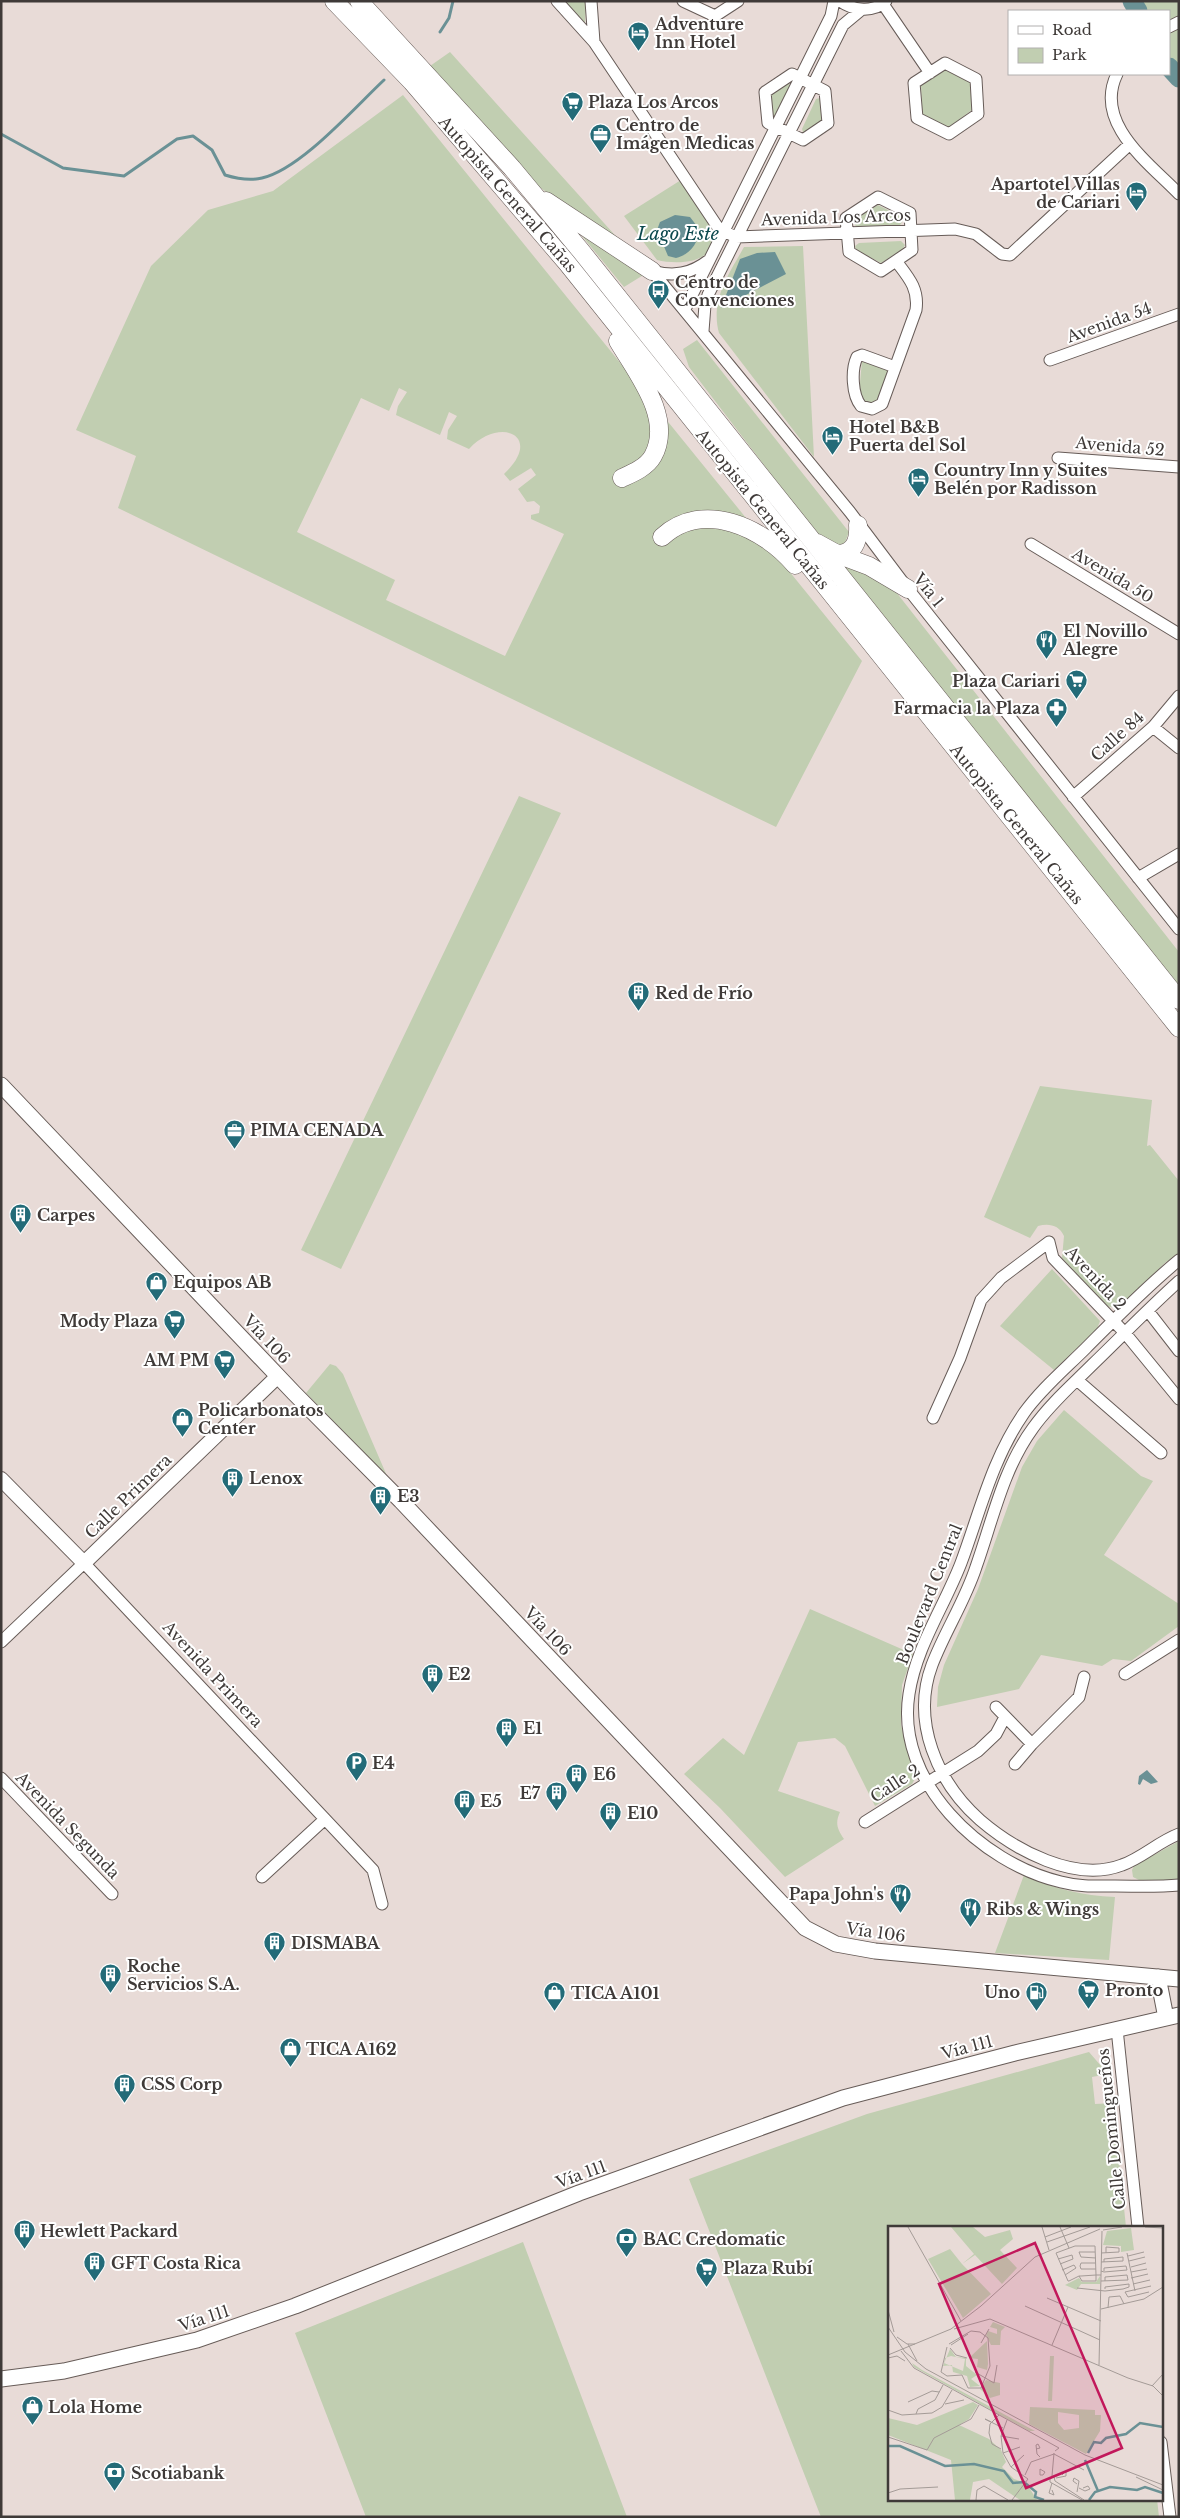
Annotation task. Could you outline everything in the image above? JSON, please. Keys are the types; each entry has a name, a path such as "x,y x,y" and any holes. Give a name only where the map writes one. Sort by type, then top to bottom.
{"highway":[{"name":"Autopista General Cañas","path":"334,1 412,82 567,263 1179,1028"},
{"path":"359,1 531,191 1179,1000"},
{"path":"412,82 606,322 644,385 659,419 656,448 653,457 645,465 622,478"},
{"path":"531,191 652,271"},
{"path":"662,538 672,528 684,523 715,520 744,526 774,544 826,601 916,713 1053,870"},
{"path":"836,554 849,551 854,547 859,533 858,525"},
{"path":"808,537 836,554 869,566 908,589"}],"main road":[{"name":"Vía 106","path":"1,1085 278,1376 401,1501 805,1928 836,1944 875,1951 1179,1979"},
{"path":"1158,1977 1173,2016"},
{"name":"Vía 111","path":"1,2379 86,2367 197,2340 296,2306 579,2193 843,2098 1173,2016"}],"street":[{"path":"556,1 594,42 719,229 724,232"},
{"path":"591,1 594,42"},
{"path":"683,1 715,16 738,1"},
{"path":"685,309 831,16 834,1"},
{"path":"840,1 851,8 861,10 873,8 885,2 930,72"},
{"path":"703,331 705,305 708,295 736,236 843,25 861,10"},
{"path":"945,63 976,79 978,114 949,134 917,118 914,83 930,72 945,63"},
{"path":"792,74 813,84 825,90 828,122 803,140 768,123 765,92 792,74"},
{"path":"1117,75 1111,93 1112,106 1119,129 1130,144 1179,194"},
{"name":"Avenida Los Arcos","path":"724,232 736,236 955,229 976,234 1002,254 1010,255 1130,144"},
{"path":"878,197 910,213 910,231 912,250 881,271 849,252 846,218 878,197"},
{"path":"652,271 665,274 684,273 701,266 711,258"},
{"path":"895,368 862,355 857,357 854,364 855,394 861,406 872,409 882,404 916,310 918,298 916,287 896,261"},
{"name":"Vía 1","path":"652,271 703,331 1179,929"},
{"name":"Avenida 54","path":"1050,360 1179,314"},
{"name":"Avenida 52","path":"1058,458 1179,467"},
{"name":"Avenida 50","path":"1031,544 1179,634"},
{"name":"Calle 84","path":"1073,797 1153,728 1179,696"},
{"path":"1153,728 1179,748"},
{"path":"1138,878 1179,854"},
{"name":"Avenida 2","path":"932,1418 960,1358 981,1300 1001,1278 1049,1242 1053,1258 1125,1333 1179,1399"},
{"name":"Boulevard Central","path":"1179,1260 1113,1321 1039,1394 1024,1413 998,1456 957,1574 919,1657 909,1695 909,1732 916,1759 927,1782 964,1827 1003,1857 1043,1877 1060,1882 1096,1887 1179,1886"},
{"name":"Boulevard Central","path":"1179,1281 1077,1380 1032,1428 1015,1457 1001,1488 970,1586 938,1652 928,1679 924,1713 931,1748 942,1773 967,1807 1011,1843 1063,1865 1093,1870 1111,1869 1132,1861 1149,1849 1179,1834"},
{"path":"1148,1311 1179,1351"},
{"name":"Calle Primera","path":"1,1642 278,1376"},
{"path":"1077,1380 1161,1453"},
{"name":"Avenida Primera","path":"1,1479 84,1563 373,1870 382,1904"},
{"path":"988,1482 1001,1488"},
{"path":"1125,1674 1179,1640"},
{"path":"1015,1764 1032,1744 1079,1697 1084,1677"},
{"path":"996,1707 1032,1744"},
{"name":"Calle 2","path":"865,1822 978,1752 996,1734 1005,1717"},
{"name":"Avenida Segunda","path":"1,1778 112,1894"},
{"path":"262,1877 325,1819"},
{"path":"1111,1869 1114,1886"},
{"name":"Calle Domingueños","path":"1117,2029 1138,2226"},
{"path":"1162,2450 1170,2517"}],"green space":[{"path":"565,1 586,1 585,23"},
{"path":"1133,1 1179,1 1179,88 1165,75 1170,75 1170,10 1137,10"},
{"path":"450,52 631,253 531,181 430,66"},
{"path":"944,69 970,82 972,110 948,128 922,115 921,85"},
{"path":"785,83 789,83 790,86 776,116 773,116 770,94"},
{"path":"403,95 862,661 776,827 118,508 136,456 76,430 151,266 208,210 273,191","holes":["399,388 407,392 398,406 396,415 440,435 449,412 457,416 448,430 447,439 469,449 481,439 493,434 504,432 513,434 519,440 520,449 515,460 504,474 510,481 531,468 536,475 518,489 527,502 534,501 540,506 539,513 531,515 531,519 564,534 505,656 386,600 395,580 297,532 361,398 389,411"]},
{"path":"820,98 823,120 806,133 803,132 802,129 816,99"},
{"path":"681,180 709,220 712,227 713,243 709,251 694,260 666,262 657,260 624,216"},
{"path":"878,205 900,216 903,221 900,225 857,227 853,223 854,219"},
{"path":"568,219 645,274 624,287"},
{"path":"901,241 905,245 902,250 881,263 856,250 855,246 859,243"},
{"path":"803,246 814,457 719,333 717,321 717,309 722,288 744,247"},
{"path":"697,340 849,532 842,550 819,537 689,367 683,349"},
{"path":"862,361 890,371 875,404 862,401 859,393"},
{"path":"835,559 889,583 1179,952 1179,992"},
{"path":"519,796 561,813 341,1269 301,1250"},
{"path":"1040,1086 1152,1100 1147,1146 1150,1145 1179,1181 1179,1254 1166,1262 1118,1309 1107,1306 1062,1258 1064,1236 1059,1229 1050,1225 1038,1226 1030,1238 984,1217"},
{"path":"1052,1269 1100,1321 1097,1329 1054,1370 1000,1326"},
{"path":"330,1364 336,1366 343,1374 387,1476 306,1393"},
{"path":"1064,1410 1141,1476 1153,1481 1104,1555 1179,1604 1179,1626 1131,1661 1113,1659 1102,1666 1041,1655 1019,1689 937,1707 938,1687 944,1665 978,1589 1022,1467 1037,1441"},
{"path":"810,1609 913,1654 902,1685 901,1725 916,1777 912,1784 875,1806 845,1746 835,1738 798,1742 778,1791 840,1812 838,1826 844,1839 785,1877 720,1808 684,1774 723,1738 744,1755"},
{"path":"1179,1841 1179,1882 1143,1882 1133,1877 1132,1870 1134,1866"},
{"path":"1024,1875 1068,1890 1091,1895 1115,1897 1109,1960 995,1953"},
{"path":"1089,2052 1108,2074 1092,2077 1095,2104 1113,2103 1126,2226 888,2226 888,2500 1157,2500 1159,2517 821,2517 689,2179 867,2114"},
{"path":"523,2242 627,2517 366,2517 295,2333"}],"water":[{"name":"Lago Este","path":"675,215 690,217 700,230 692,248 686,254 676,258 668,256 657,230 660,222"},
{"path":"775,252 786,274 721,308 740,259 757,253"},
{"path":"1147,1770 1158,1782 1151,1784 1143,1779 1140,1785 1138,1784 1139,1776"}],"waterway":[{"path":"440,32 449,18 453,1"},
{"path":"1132,1 1137,10"},
{"path":"1170,68 1179,78"},
{"path":"1,134 63,168 124,176 177,139 193,136 212,150 225,175 234,178 257,179 277,172 310,150 384,80"}],"place":[{"name":"Adventure Inn Hotel","path":"639,52"},
{"name":"Plaza Los Arcos","path":"572,121"},
{"name":"Centro de Imágen Medicas","path":"600,153"},
{"name":"Apartotel Villas de Cariari","path":"1136,212"},
{"name":"Centro de Convenciones","path":"659,310"},
{"name":"Hotel B&B Puerta del Sol","path":"833,455"},
{"name":"Country Inn y Suites Belén por Radisson","path":"918,498"},
{"name":"El Novillo Alegre","path":"1047,659"},
{"name":"Plaza Cariari","path":"1076,700"},
{"name":"Farmacia la Plaza","path":"1056,727"},
{"name":"Red de Frío","path":"639,1012"},
{"name":"PIMA CENADA","path":"234,1149"},
{"name":"Carpes","path":"21,1234"},
{"name":"Equipos AB","path":"157,1301"},
{"name":"Mody Plaza","path":"174,1340"},
{"name":"AM PM","path":"225,1379"},
{"name":"Policarbonatos Center","path":"182,1438"},
{"name":"Lenox","path":"233,1497"},
{"name":"E3","path":"381,1515"},
{"name":"E2","path":"432,1693"},
{"name":"E1","path":"507,1747"},
{"name":"E4","path":"356,1782"},
{"name":"E6","path":"577,1793"},
{"name":"E7","path":"556,1812"},
{"name":"E5","path":"464,1820"},
{"name":"E10","path":"611,1832"},
{"name":"Papa John's","path":"900,1913"},
{"name":"Ribs & Wings","path":"970,1928"},
{"name":"DISMABA","path":"275,1962"},
{"name":"Roche Servicios S.A.","path":"111,1994"},
{"name":"Pronto","path":"1089,2009"},
{"name":"Uno","path":"1036,2011"},
{"name":"TICA A101","path":"555,2012"},
{"name":"TICA A162","path":"290,2068"},
{"name":"CSS Corp","path":"125,2103"},
{"name":"Hewlett Packard","path":"24,2250"},
{"name":"BAC Credomatic","path":"627,2258"},
{"name":"GFT Costa Rica","path":"95,2282"},
{"name":"Plaza Rubí","path":"707,2287"},
{"name":"Lola Home","path":"32,2426"},
{"name":"Scotiabank","path":"115,2492"}]}
